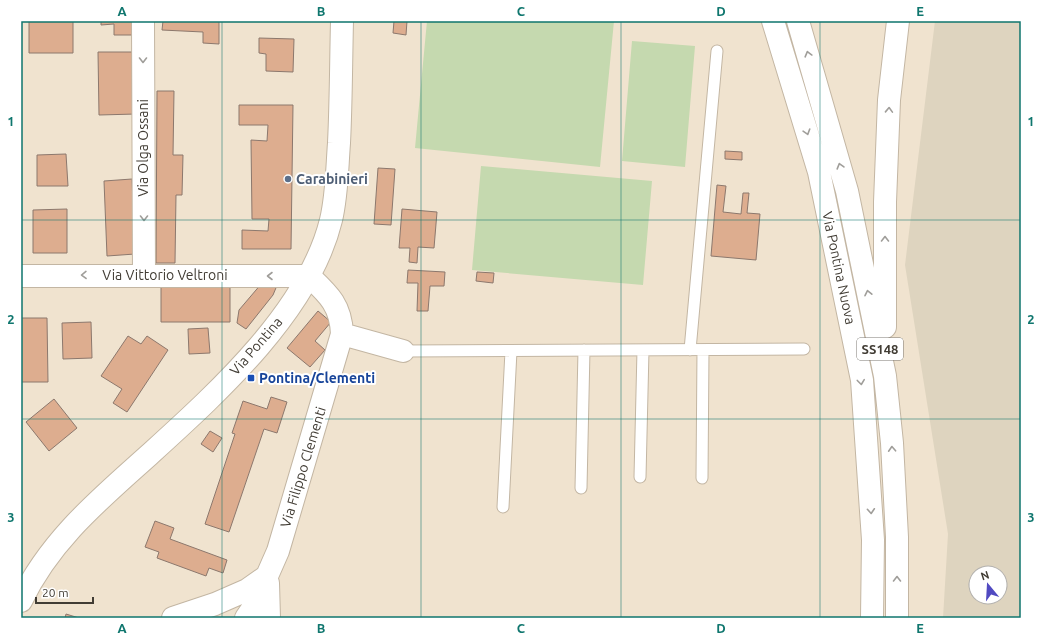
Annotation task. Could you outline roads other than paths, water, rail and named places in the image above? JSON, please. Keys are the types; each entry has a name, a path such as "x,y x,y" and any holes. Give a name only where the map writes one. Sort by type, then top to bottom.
{"main road":[{"name":"Via Olga Ossani","path":"143,21 144,274"},
{"name":"Via Pontina","path":"21,601 38,570 62,538 88,510 193,414 234,373 262,342 309,276 326,237 334,202 341,105 342,21"},
{"path":"757,21 795,94"},
{"name":"Via Pontina Nuova","path":"773,21 819,172 862,380 873,540 872,618"},
{"name":"Via Pontina Nuova","path":"798,21 847,191 886,376 892,443 897,537 897,618"},
{"path":"886,376 884,202 889,100 898,21"},
{"name":"Via Vittorio Veltroni","path":"21,276 144,274 309,276"},
{"name":"Via Filippo Clementi","path":"246,618 259,599 267,576 278,552 342,334 341,318 335,304 309,276"},
{"path":"342,334 403,351"},
{"name":"Via Filippo Clementi","path":"267,576 269,618"},
{"path":"173,618 236,596 267,576"}],"lane":[{"path":"690,350 717,51"},
{"path":"403,351 804,349"},
{"path":"581,488 584,350"},
{"path":"640,477 642,350"},
{"path":"702,478 703,350"},
{"path":"503,507 511,351"}],"place":[{"name":"Carabinieri","path":"288,179"},
{"name":"Pontina/Clementi","path":"251,378"}]}
